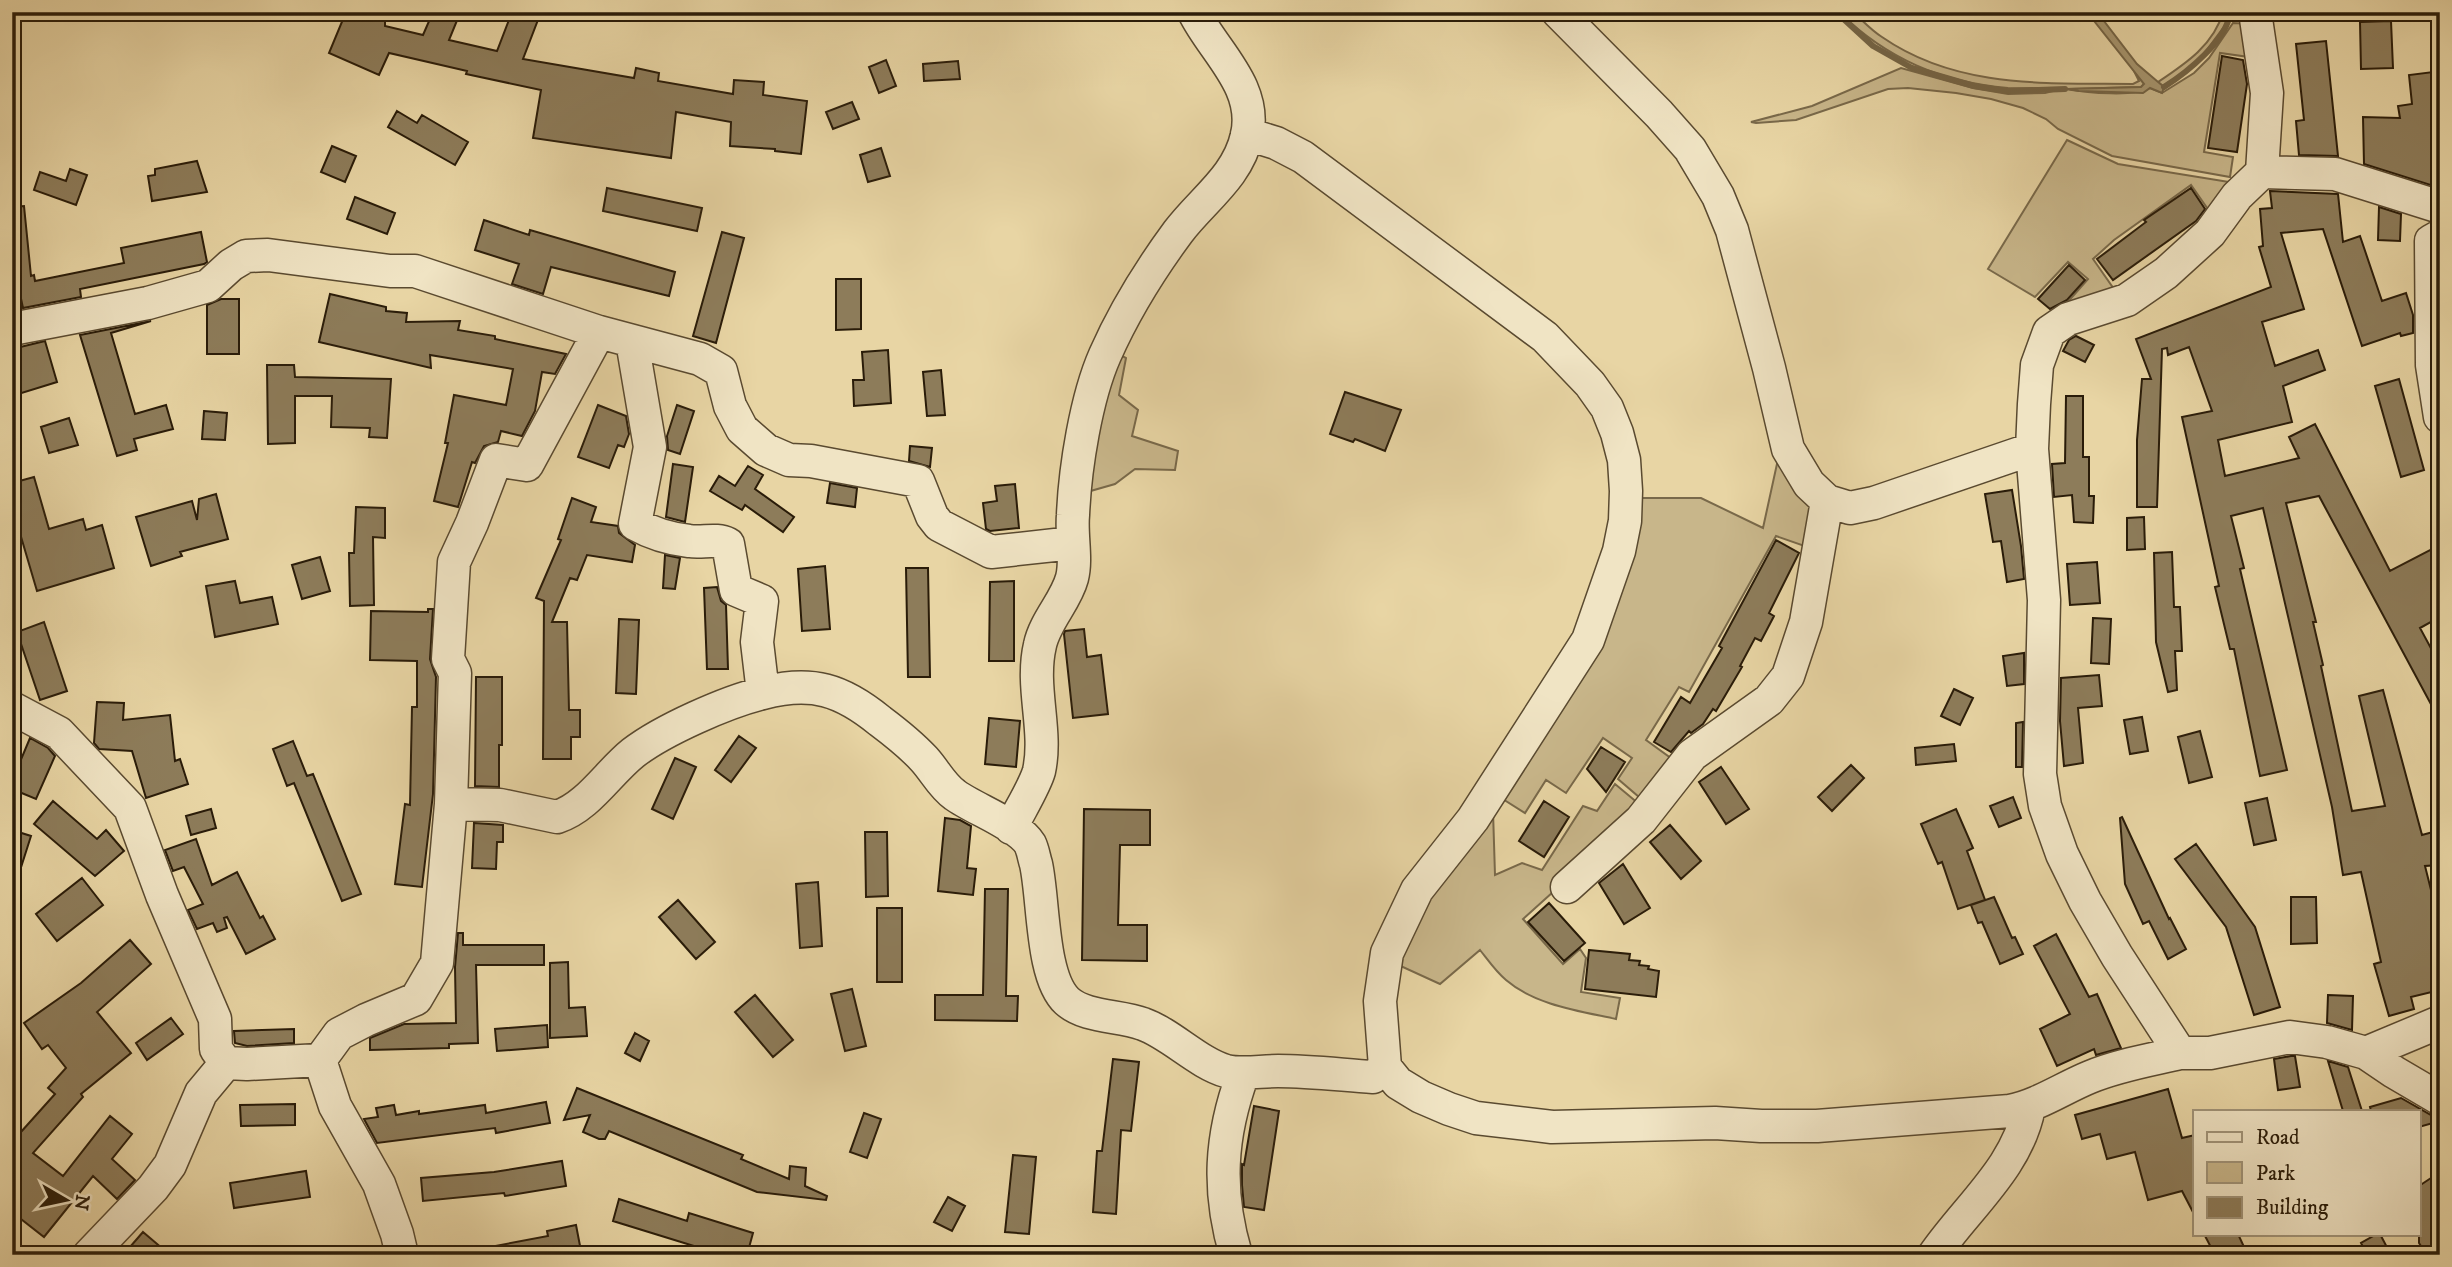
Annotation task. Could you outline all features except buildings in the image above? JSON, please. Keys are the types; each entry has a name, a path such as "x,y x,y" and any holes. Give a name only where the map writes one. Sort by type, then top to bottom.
{"street":[{"path":"1011,828 1038,774 1041,748 1037,677 1040,644 1072,579 1076,471 1104,356 1139,290 1179,230 1221,186 1237,161 1247,134 1248,113 1231,65 1200,26 1194,12"},
{"path":"1558,12 1690,149 1718,196 1735,242 1788,449 1809,484 1827,501 1850,508 1874,503 2032,449"},
{"path":"2255,12 2267,93 2263,172"},
{"path":"1247,134 1276,143 1303,158 1545,337 1590,384 1607,408 1624,460 1625,521 1619,551 1588,640 1473,818 1417,890 1387,953 1380,1001 1385,1067 1398,1083 1421,1097 1476,1118 1552,1127 1715,1123 1817,1126 2010,1111 2029,1107 2091,1077 2125,1065 2180,1053 2210,1053 2290,1037 2327,1042 2366,1052 2402,1078 2440,1099"},
{"path":"2180,1053 2085,901 2062,854 2045,806 2040,774 2044,600 2032,449 2038,365 2049,332 2068,320 2127,300 2166,273 2210,233 2237,196 2263,172 2335,174 2440,207"},
{"path":"2440,236 2431,241 2432,365 2440,417"},
{"path":"12,329 148,303 208,286 231,265 246,256 268,255 376,270 415,271 599,332 701,359 721,371 730,406 742,429 766,450 789,460 811,461 918,481 932,516 939,525 991,552 1073,543"},
{"path":"320,1060 339,1034 416,999 437,962 451,804 455,673 448,659 454,562 496,460 527,465 599,332"},
{"path":"632,341 650,447 635,524 648,531 686,541 719,540 728,544 736,590 762,601 757,642 763,693"},
{"path":"1567,887 1641,820 1692,755 1769,700 1788,676 1806,622 1827,501"},
{"path":"451,804 500,805 557,817 581,804 633,753 661,735 763,693 818,687 838,693 859,704 910,744 931,767 944,787 955,796 1023,834 1031,846 1041,886 1050,970 1065,999 1074,1007 1144,1024 1223,1070 1243,1074 1278,1071 1374,1077 1385,1067"},
{"path":"12,708 59,733 130,808 162,895 215,1019 216,1049 226,1063"},
{"path":"2366,1052 2440,1022"},
{"path":"89,1255 153,1188 170,1165 201,1093 226,1063 320,1060"},
{"path":"320,1060 335,1107 379,1184 397,1234 401,1255"},
{"path":"1236,1255 1226,1222 1222,1184 1233,1100 1243,1074"},
{"path":"1934,1255 2014,1153 2026,1126 2029,1107"}],"green space":[{"path":"1839,12 1853,12 1878,35 1911,54 1971,74 2035,82 2133,84 2139,81 2133,69 2144,84 2141,87 2069,89 2111,93 2134,93 2150,88 2162,93 2194,73 2209,58 2233,23 2251,24 2256,58 2220,53 2204,152 2233,157 2230,177 2112,156 2023,108 1956,93 1908,88 1888,89 1796,120 1751,122 1812,106 1901,68 1973,88 2008,94 2045,93 2061,89 1983,85 1938,74 1876,43"},
{"path":"2223,12 2230,12 2229,20 2197,63 2163,86 2158,82 2188,61 2206,44"},
{"path":"2067,140 2118,164 2229,182 2212,215 2191,185 2114,240 2093,259 2116,292 2065,305 2088,279 2068,262 2035,297 1988,269"},
{"path":"1113,351 1126,358 1119,395 1138,410 1132,436 1178,451 1175,470 1135,469 1115,484 1080,494"},
{"path":"1780,450 1820,504 1813,549 1776,536 1689,692 1679,687 1646,740 1679,764 1646,803 1618,779 1632,758 1603,738 1566,793 1546,780 1525,813 1498,796 1589,657 1636,498 1701,498 1763,528"},
{"path":"1615,784 1645,809 1523,919 1563,964 1580,949 1586,958 1581,992 1620,998 1616,1019 1558,1006 1530,996 1502,977 1480,950 1440,984 1394,963 1411,919 1493,811 1495,875 1522,863 1542,870 1583,806 1597,811"}],"shaded area":[{"path":"2087,12 2097,12 2137,64 2164,87 2162,93 2150,88 2143,93 2065,89 2141,87 2144,84"}],"waterway":[{"path":"1836,12 1873,46 1912,68 1974,86 2007,91 2065,89"},
{"path":"2164,87 2194,64 2214,44 2222,34 2230,12"}]}
